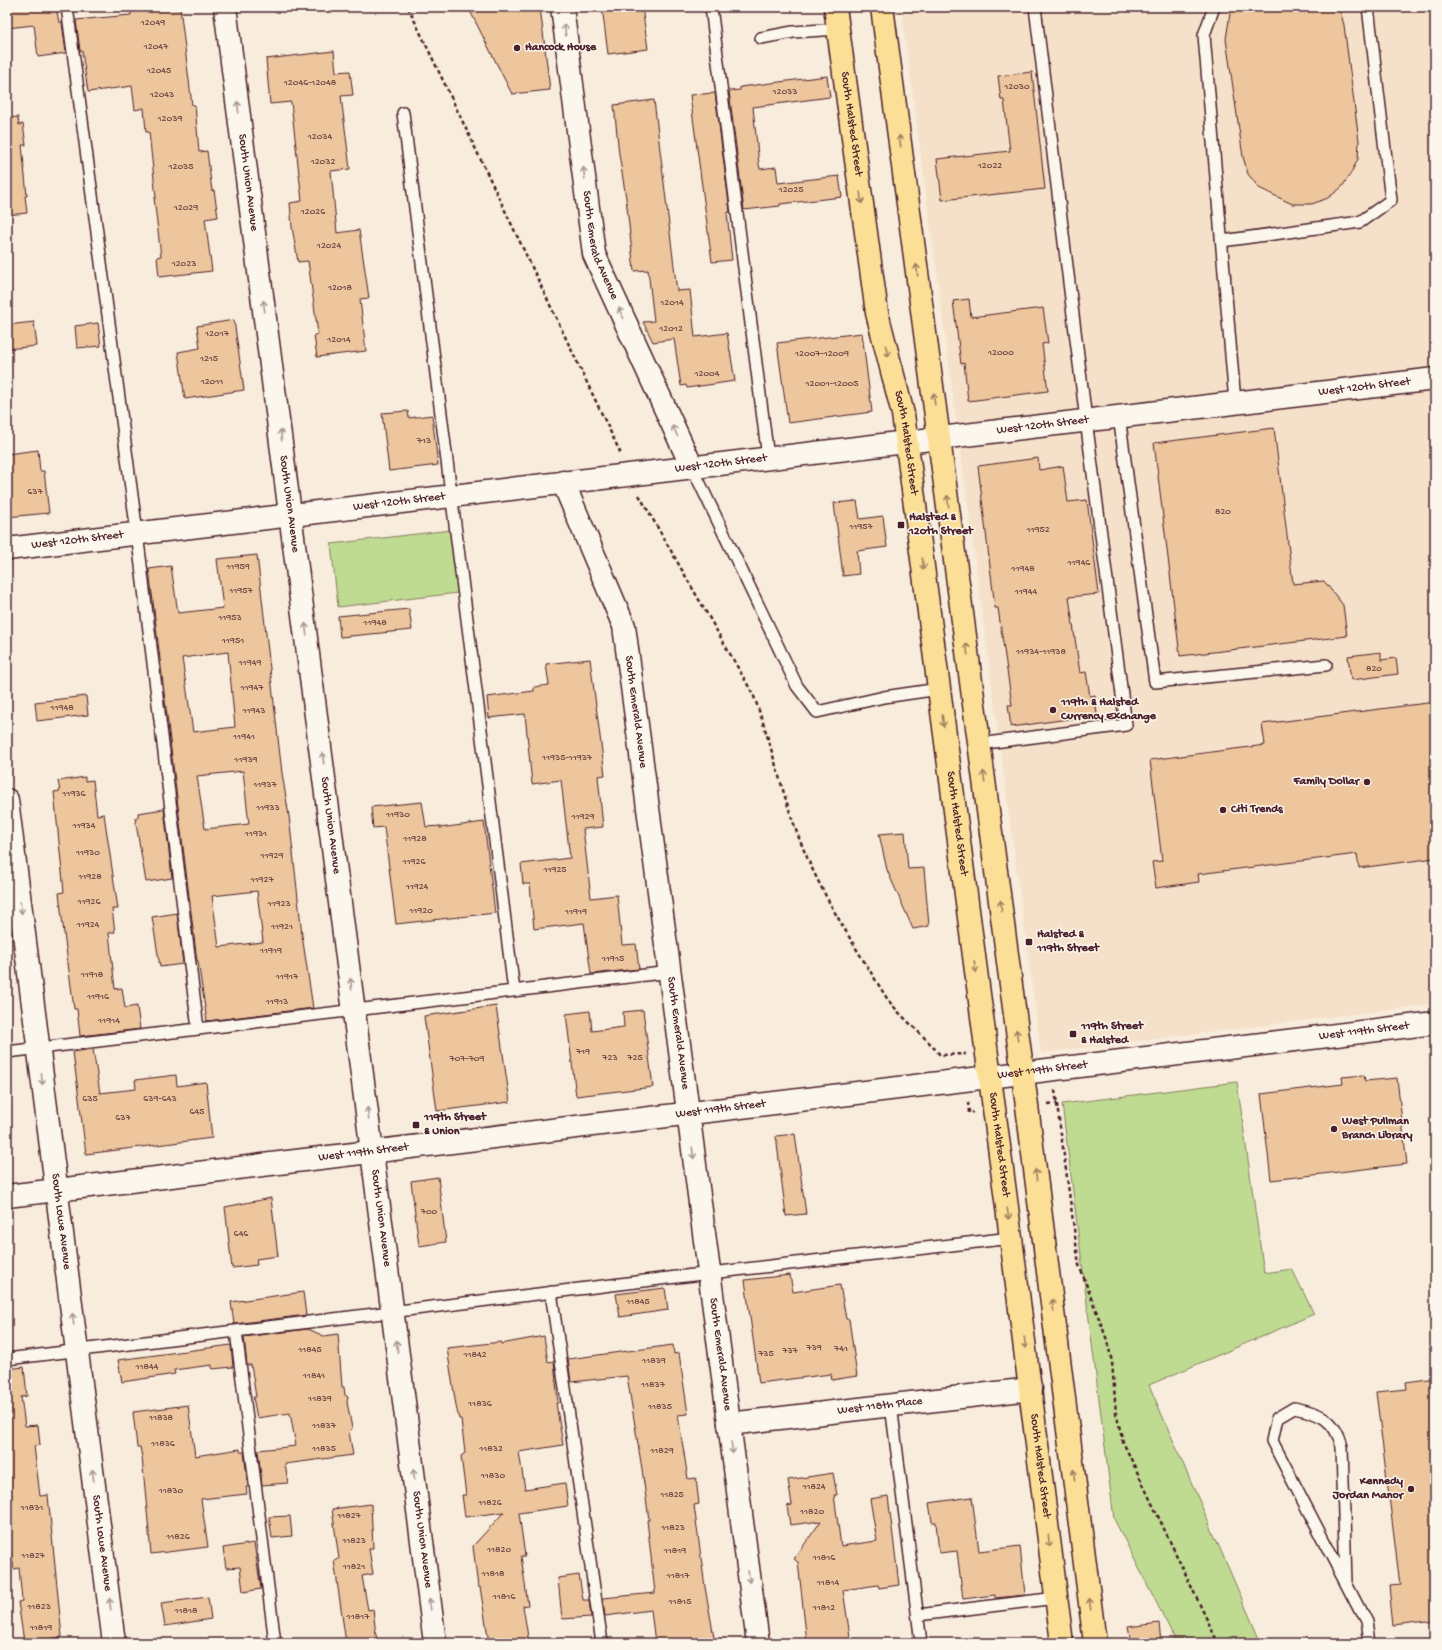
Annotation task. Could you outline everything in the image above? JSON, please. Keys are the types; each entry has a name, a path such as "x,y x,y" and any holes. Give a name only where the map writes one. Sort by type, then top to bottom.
{"main road":[{"name":"South Halsted Street","path":"835,7 877,313 903,414 907,441 1012,1238 1062,1643"},
{"path":"882,7 980,744 1095,1643"}],"street":[{"name":"South Union Avenue","path":"225,7 292,515 435,1643"},
{"name":"South Emerald Avenue","path":"562,7 594,254 692,467"},
{"name":"West 120th Street","path":"7,549 1435,379"},
{"name":"South Emerald Avenue","path":"563,482 624,626 758,1643"},
{"name":"South Lowe Avenue","path":"7,800 114,1643"},
{"name":"West 119th Street","path":"7,1196 1435,1023"},
{"name":"West 118th Place","path":"729,1424 1031,1389"}],"lane":[{"path":"67,7 137,533 198,1029"},
{"path":"711,7 768,458"},
{"path":"980,744 1126,725 1086,420 1035,7"},
{"path":"1214,7 1204,34 1235,402"},
{"path":"1222,241 1360,222 1391,200 1368,7"},
{"path":"761,38 793,32 838,29"},
{"path":"403,113 514,991"},
{"path":"1119,416 1155,682 1326,665"},
{"path":"692,467 797,686 817,712 884,697 939,689"},
{"path":"7,1052 670,972"},
{"path":"7,1359 551,1292 1012,1238"},
{"path":"551,1292 602,1643"},
{"path":"236,1331 275,1643"},
{"path":"891,1405 921,1643"},
{"path":"1346,1583 1342,1447 1339,1435 1333,1425 1322,1416 1311,1411 1294,1408 1277,1418 1272,1441 1366,1622 1369,1643"},
{"path":"918,1615 1056,1598"}],"path":[{"path":"408,7 619,450"},
{"path":"644,505 753,694 766,729 786,800 799,838 831,905 888,1000 899,1014 929,1042 940,1055 964,1054"},
{"path":"1057,1103 1079,1264 1107,1340 1112,1362 1118,1428 1123,1442 1218,1643"}],"shaded area":[{"path":"901,7 1435,7 1435,1004 1041,1053"}],"green space":[{"path":"451,530 458,593 338,607 331,544"},
{"path":"1237,1082 1264,1273 1292,1269 1314,1314 1149,1385 1261,1643 1177,1643 1114,1519 1062,1104"}],"building":[{"path":"7,7 56,7 59,22 62,22 66,53 38,57 34,25 7,28"},
{"path":"130,7 180,7 192,105 195,105 199,152 207,151 212,191 214,190 218,217 205,219 212,271 159,277 157,257 161,256 154,198 156,198 149,132 146,132 144,108 135,110 132,86 88,92 76,20 131,15"},
{"name":"Hancock House","path":"468,7 540,7 550,90 512,94"},
{"path":"602,7 642,7 648,49 608,54"},
{"path":"1231,7 1339,7 1344,25 1359,141 1358,159 1342,187 1328,198 1312,204 1292,204 1259,188 1248,174 1243,157 1226,39"},
{"path":"334,51 336,72 350,71 353,95 341,96 350,169 331,171 337,233 359,230 369,298 360,299 366,351 317,357 314,335 318,334 308,261 298,262 292,227 290,203 302,201 291,102 270,104 266,59"},
{"path":"1032,72 1045,189 942,200 937,159 1010,151 1004,100 1001,100 998,76"},
{"path":"827,76 830,97 753,107 759,164 760,169 776,167 778,183 839,176 842,197 780,204 780,206 744,210 729,91 740,90 740,87"},
{"path":"715,93 730,212 727,213 732,260 712,262 690,95"},
{"path":"654,100 677,291 690,290 695,337 727,333 735,381 687,388 686,385 681,386 674,339 653,342 643,322 654,321 648,270 634,271 614,105"},
{"path":"18,117 19,125 23,124 26,145 22,145 27,196 25,196 27,213 7,215 7,118"},
{"path":"969,299 971,317 1043,308 1048,343 1042,344 1048,391 968,401 964,363 961,364 953,301"},
{"path":"234,320 244,390 185,399 178,352 200,348 197,326"},
{"path":"34,322 37,346 7,349 7,325"},
{"path":"98,323 101,346 77,348 75,326"},
{"path":"862,333 872,412 788,423 777,343"},
{"path":"408,411 409,418 432,415 438,465 389,471 382,413"},
{"path":"1274,428 1293,584 1324,581 1343,605 1347,636 1180,656 1154,443"},
{"path":"38,450 40,471 44,471 49,513 7,517 7,454"},
{"path":"1038,458 1039,470 1063,466 1068,502 1087,500 1099,594 1069,597 1080,673 1086,672 1090,696 1095,695 1097,715 1011,727 1008,705 1012,705 998,608 995,608 978,466"},
{"path":"857,501 860,519 883,516 887,547 857,551 859,574 843,576 834,503"},
{"path":"257,555 302,935 313,1008 207,1021 197,961 149,569 171,566 178,613 223,608 217,559","holes":["228,652 235,727 193,732 182,658","243,771 249,824 205,829 197,776","257,891 263,942 219,947 212,896"]},
{"path":"409,609 412,630 340,637 338,616"},
{"path":"1381,652 1381,660 1396,658 1398,674 1351,680 1348,656"},
{"path":"590,659 605,775 598,776 603,827 583,829 591,898 617,895 622,945 636,944 639,969 591,974 584,923 534,929 530,884 523,884 521,864 570,858 561,780 532,784 525,714 489,718 487,697 534,691 534,687 549,685 546,664"},
{"path":"86,696 88,715 37,721 35,702"},
{"path":"1435,702 1435,858 1359,868 1357,854 1198,874 1199,882 1156,888 1152,862 1162,861 1150,760 1265,745 1262,724"},
{"path":"85,777 85,781 93,780 97,815 104,814 118,909 112,909 115,932 109,933 115,989 122,988 125,1008 137,1006 140,1029 80,1036 77,1009 74,1009 59,893 64,892 54,792 60,791 58,781"},
{"path":"422,802 426,827 440,826 440,828 484,822 495,913 396,924 384,827 373,828 371,807"},
{"path":"164,809 172,878 146,882 135,818 138,817 138,813"},
{"path":"905,832 908,869 924,868 929,926 913,929 887,870 879,834"},
{"path":"177,913 183,964 160,967 152,917"},
{"path":"496,1006 510,1102 437,1111 424,1016"},
{"path":"643,1010 653,1087 576,1096 566,1014 590,1011 592,1031 624,1027 623,1012"},
{"path":"93,1049 100,1093 136,1089 135,1080 176,1075 177,1086 206,1082 212,1138 86,1154 73,1052"},
{"name":"West Pullman Branch Library","path":"1364,1075 1365,1081 1397,1078 1407,1164 1271,1180 1261,1094 1343,1084 1342,1077"},
{"path":"795,1134 806,1214 786,1216 776,1136"},
{"path":"438,1177 446,1242 419,1246 411,1181"},
{"path":"271,1198 278,1256 256,1259 257,1265 232,1268 225,1207"},
{"path":"790,1275 793,1292 840,1285 846,1319 849,1319 857,1376 832,1380 831,1374 759,1383 745,1280"},
{"path":"665,1288 668,1310 620,1317 616,1294"},
{"path":"303,1292 306,1315 234,1324 231,1302"},
{"path":"308,1329 324,1336 338,1334 342,1387 344,1387 345,1395 348,1397 347,1402 352,1429 349,1432 353,1455 285,1464 288,1483 262,1485 258,1450 296,1446 290,1413 257,1418 253,1397 256,1397 251,1365 247,1365 244,1337"},
{"path":"544,1336 548,1362 554,1361 558,1403 556,1403 563,1445 519,1452 525,1489 565,1483 568,1506 519,1513 525,1556 521,1556 528,1605 523,1606 529,1643 489,1643 480,1587 478,1587 473,1546 504,1512 465,1517 462,1495 466,1495 461,1456 465,1453 461,1419 459,1419 456,1406 447,1348 501,1342 501,1344"},
{"path":"231,1345 233,1367 212,1369 212,1365 174,1370 175,1374 122,1382 118,1360"},
{"path":"673,1345 674,1354 679,1353 688,1414 678,1415 688,1479 696,1478 699,1504 694,1505 705,1587 715,1643 655,1643 651,1610 605,1616 603,1598 655,1593 647,1520 649,1520 642,1469 627,1376 571,1382 568,1359"},
{"path":"24,1367 27,1396 21,1397 25,1426 38,1425 40,1445 34,1446 40,1496 48,1495 62,1637 24,1642 18,1602 22,1601 19,1568 14,1569 10,1546 7,1547 7,1369"},
{"name":"Kennedy Jordan Manor","path":"1435,1378 1435,1620 1393,1625 1389,1586 1400,1585 1376,1392 1407,1389 1406,1382"},
{"path":"188,1405 195,1456 240,1449 240,1452 244,1452 248,1487 246,1487 247,1494 201,1499 208,1547 151,1554 142,1457 140,1447 137,1447 133,1412"},
{"path":"833,1473 837,1495 834,1495 841,1546 877,1541 870,1499 888,1496 899,1585 879,1588 878,1585 843,1590 851,1643 807,1643 798,1562 794,1559 821,1521 790,1525 787,1506 792,1505 788,1480"},
{"path":"972,1497 979,1551 1020,1546 1025,1595 995,1598 995,1595 963,1599 957,1551 939,1553 936,1522 932,1522 929,1503"},
{"path":"371,1504 373,1548 369,1549 373,1574 362,1576 368,1610 373,1609 377,1643 346,1643 334,1560 339,1559 332,1509"},
{"path":"290,1516 292,1536 272,1538 269,1517"},
{"path":"254,1543 261,1589 243,1592 240,1567 226,1568 223,1548"},
{"path":"579,1575 583,1600 589,1600 591,1617 562,1619 558,1578"},
{"path":"208,1597 211,1619 165,1626 161,1603"},
{"path":"1159,1623 1161,1643 1131,1643 1128,1627"}],"place":[{"name":"Hancock House","path":"517,48"},
{"name":"Halsted & 120th Street","path":"901,525"},
{"name":"119th & Halsted Currency Exchange","path":"1053,710"},
{"name":"Family Dollar","path":"1367,782"},
{"name":"Citi Trends","path":"1223,810"},
{"name":"Halsted & 119th Street","path":"1029,942"},
{"name":"119th Street & Halsted","path":"1073,1034"},
{"name":"119th Street & Union","path":"416,1125"},
{"name":"West Pullman Branch Library","path":"1334,1129"},
{"name":"Kennedy Jordan Manor","path":"1411,1489"}]}
